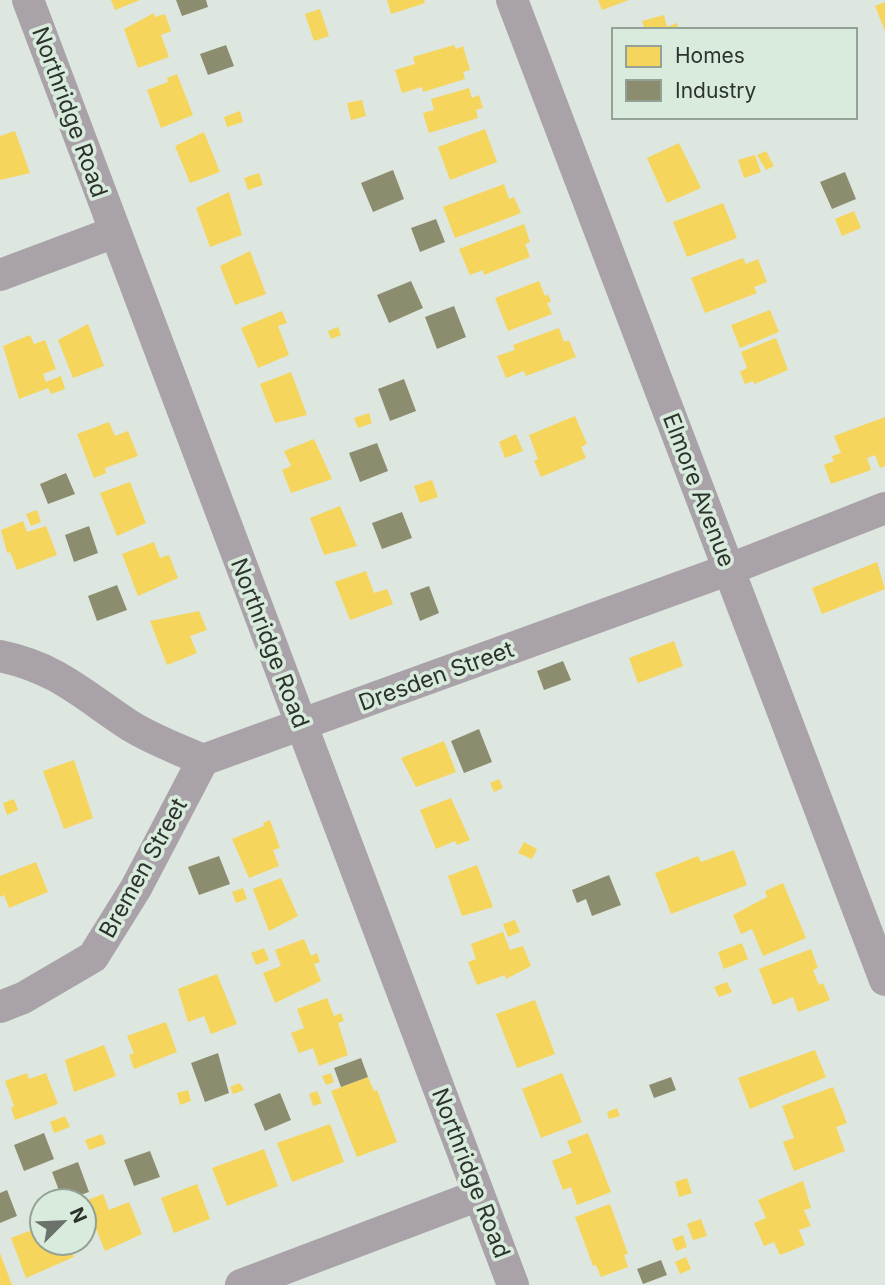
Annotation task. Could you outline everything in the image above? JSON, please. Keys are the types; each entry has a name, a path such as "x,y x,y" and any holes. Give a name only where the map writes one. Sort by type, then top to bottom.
{"street":[{"name":"Northridge Road","path":"28,0 513,1285"},
{"name":"Elmore Avenue","path":"512,0 885,979"},
{"path":"0,275 115,232"},
{"name":"Dresden Street","path":"202,760 730,569 885,508"},
{"path":"0,656 35,664 74,685 131,726 202,760"},
{"name":"Bremen Street","path":"0,1007 23,998 93,957 136,888 202,760"},
{"path":"241,1285 479,1195"}],"building: Homes":[{"path":"111,0 140,0 115,10"},
{"path":"387,0 424,0 425,3 391,14"},
{"path":"598,0 629,0 602,10"},
{"path":"885,2 885,31 875,6"},
{"path":"320,9 329,36 314,41 305,14"},
{"path":"154,13 155,17 165,14 171,31 161,35 169,57 138,68 124,29"},
{"path":"664,15 667,27 677,23 678,28 644,28 642,21"},
{"path":"454,45 456,49 463,46 470,70 463,72 465,79 423,92 422,87 402,93 395,70 415,64 413,57"},
{"path":"177,74 193,115 161,128 147,90 168,82 167,78"},
{"path":"469,88 472,98 479,95 483,108 476,110 478,118 429,133 423,113 434,110 431,99"},
{"path":"362,100 366,116 351,120 347,103"},
{"path":"240,111 243,122 227,127 224,117"},
{"path":"485,129 497,162 450,180 438,147"},
{"path":"15,131 30,173 0,180 0,136"},
{"path":"204,132 220,172 190,183 175,146"},
{"path":"679,143 701,188 667,203 647,158"},
{"path":"766,151 774,166 766,170 757,155"},
{"path":"755,155 761,172 744,178 738,160"},
{"path":"259,173 263,185 248,190 244,178"},
{"path":"504,184 509,199 514,197 521,213 455,238 443,207"},
{"path":"229,192 242,235 210,247 196,208"},
{"path":"723,203 737,238 687,257 673,222"},
{"path":"854,211 861,228 842,236 835,219"},
{"path":"524,224 530,242 525,244 530,257 484,275 483,270 470,275 459,249"},
{"path":"250,251 266,294 235,305 220,266"},
{"path":"743,258 746,264 758,259 767,282 754,287 757,293 705,313 691,278"},
{"path":"539,281 545,296 548,294 551,302 547,303 552,314 508,331 495,298"},
{"path":"770,310 779,332 740,348 731,325"},
{"path":"282,311 287,323 278,326 289,355 258,368 241,328"},
{"path":"88,324 104,366 73,378 58,340"},
{"path":"338,327 341,335 331,339 328,331"},
{"path":"559,328 564,342 569,340 576,357 526,376 524,371 506,378 497,356 515,350 513,345"},
{"path":"30,335 34,344 45,340 56,369 43,374 46,382 61,376 65,389 51,394 48,388 19,399 3,346"},
{"path":"776,338 788,370 754,384 753,381 745,384 740,372 747,368 741,352"},
{"path":"291,372 307,415 275,423 260,384"},
{"path":"369,413 372,423 358,428 354,418"},
{"path":"575,416 587,444 581,447 586,458 541,477 534,461 538,459 529,435"},
{"path":"885,417 885,466 880,468 875,455 867,458 871,470 831,484 824,465 834,461 832,456 841,453 834,436"},
{"path":"109,422 115,436 128,431 138,456 105,468 106,473 94,478 77,434"},
{"path":"516,434 523,451 505,458 499,442"},
{"path":"314,439 332,479 291,493 282,470 291,466 284,451"},
{"path":"432,480 438,497 420,503 414,486"},
{"path":"130,482 146,523 117,536 100,493"},
{"path":"340,506 357,546 324,555 310,518"},
{"path":"37,510 41,522 31,526 26,514"},
{"path":"23,521 27,532 46,526 57,555 17,570 10,552 7,553 1,530"},
{"path":"154,542 160,558 169,555 178,578 138,596 122,554"},
{"path":"877,562 885,589 822,614 812,588"},
{"path":"366,571 374,593 387,589 393,604 350,620 335,582"},
{"path":"199,611 207,630 190,636 197,653 167,665 150,621"},
{"path":"674,641 683,666 638,683 629,658"},
{"path":"444,741 456,772 416,787 401,758"},
{"path":"74,760 93,818 64,829 43,771"},
{"path":"499,779 503,788 494,792 490,783"},
{"path":"451,798 470,840 457,845 455,841 436,849 420,810"},
{"path":"14,799 18,810 7,815 3,803"},
{"path":"270,820 280,848 273,850 279,866 249,878 232,839 264,826 263,823"},
{"path":"524,842 537,849 532,859 518,853"},
{"path":"734,850 747,885 671,914 655,873 698,856 701,862"},
{"path":"36,862 48,892 9,908 4,895 0,897 0,876"},
{"path":"477,865 493,907 462,916 448,876"},
{"path":"281,878 298,916 269,931 253,889"},
{"path":"783,883 806,938 763,956 752,929 741,934 733,915 767,897 765,891"},
{"path":"243,888 247,899 236,903 232,892"},
{"path":"515,920 520,932 508,937 503,924"},
{"path":"503,932 510,950 523,946 531,966 506,979 505,975 477,985 468,962 476,959 471,944"},
{"path":"304,939 311,956 317,953 320,962 314,964 321,981 275,1003 263,973 281,966 275,950"},
{"path":"742,943 748,959 724,969 718,952"},
{"path":"264,948 269,960 256,965 251,953"},
{"path":"811,949 818,968 813,970 819,985 823,983 830,1000 798,1012 793,997 773,1005 759,969"},
{"path":"217,974 237,1024 211,1034 204,1016 188,1022 178,989"},
{"path":"727,982 732,992 719,997 714,987"},
{"path":"327,998 334,1016 341,1013 344,1021 338,1023 348,1055 319,1066 313,1048 299,1053 291,1033 304,1028 297,1009"},
{"path":"535,1000 555,1054 517,1068 496,1014"},
{"path":"166,1022 177,1052 134,1069 129,1055 134,1053 127,1036"},
{"path":"104,1045 116,1076 74,1092 65,1060"},
{"path":"815,1050 826,1077 750,1109 738,1078"},
{"path":"27,1073 29,1079 46,1073 58,1104 15,1120 11,1108 14,1106 5,1081"},
{"path":"331,1073 334,1082 326,1085 322,1076"},
{"path":"562,1073 582,1122 541,1138 522,1089"},
{"path":"368,1077 374,1091 377,1090 397,1142 357,1157 331,1091"},
{"path":"240,1083 244,1090 233,1094 230,1087"},
{"path":"833,1087 847,1123 836,1127 845,1151 794,1171 783,1142 794,1138 782,1106"},
{"path":"188,1090 191,1101 180,1105 177,1093"},
{"path":"317,1091 322,1103 313,1106 309,1094"},
{"path":"617,1108 620,1116 609,1119 607,1112"},
{"path":"65,1116 70,1127 54,1133 50,1122"},
{"path":"330,1124 344,1162 292,1182 277,1143"},
{"path":"588,1133 611,1192 577,1205 571,1187 563,1190 552,1161 572,1153 567,1141"},
{"path":"102,1134 106,1144 89,1150 85,1140"},
{"path":"264,1149 278,1186 227,1206 212,1168"},
{"path":"687,1178 692,1193 679,1197 675,1182"},
{"path":"803,1181 811,1208 804,1210 811,1226 799,1230 805,1245 780,1255 774,1242 764,1246 754,1223 766,1218 758,1200"},
{"path":"197,1184 210,1219 174,1233 161,1198"},
{"path":"103,1194 109,1210 129,1202 142,1234 105,1251 98,1234 98,1196"},
{"path":"610,1204 628,1254 624,1255 628,1267 601,1277 596,1265 593,1266 575,1217"},
{"path":"701,1219 707,1236 693,1240 687,1224"},
{"path":"28,1231 28,1257 74,1257 26,1278 11,1238"},
{"path":"683,1235 687,1247 676,1251 672,1239"},
{"path":"0,1253 12,1285 0,1285"},
{"path":"686,1257 691,1269 680,1274 675,1262"}],"building: Industry":[{"path":"176,0 206,0 208,7 182,16"},
{"path":"226,45 234,66 208,75 200,54"},
{"path":"393,170 404,199 373,212 361,183"},
{"path":"845,172 856,199 832,209 820,182"},
{"path":"436,219 445,242 420,252 411,228"},
{"path":"411,281 423,308 389,323 377,295"},
{"path":"454,306 466,337 437,349 425,317"},
{"path":"404,379 416,411 390,421 378,389"},
{"path":"377,443 388,471 360,482 349,453"},
{"path":"66,473 75,494 48,504 40,484"},
{"path":"402,512 412,538 382,549 372,523"},
{"path":"89,526 98,553 74,562 65,535"},
{"path":"117,585 127,610 97,621 88,596"},
{"path":"429,586 439,613 420,621 410,593"},
{"path":"563,661 571,680 544,690 537,671"},
{"path":"479,729 492,762 464,773 451,741"},
{"path":"219,856 230,884 199,895 188,867"},
{"path":"609,875 621,905 592,916 586,899 577,903 572,890"},
{"path":"218,1053 229,1093 205,1102 191,1063"},
{"path":"361,1058 368,1077 341,1087 334,1068"},
{"path":"671,1077 676,1090 654,1098 649,1085"},
{"path":"280,1093 291,1120 265,1131 254,1104"},
{"path":"44,1133 54,1159 24,1171 14,1145"},
{"path":"150,1151 160,1177 134,1186 124,1160"},
{"path":"78,1162 87,1187 58,1187 52,1172"},
{"path":"7,1190 17,1216 0,1223 0,1193"},
{"path":"661,1260 667,1275 643,1284 637,1269"}]}
